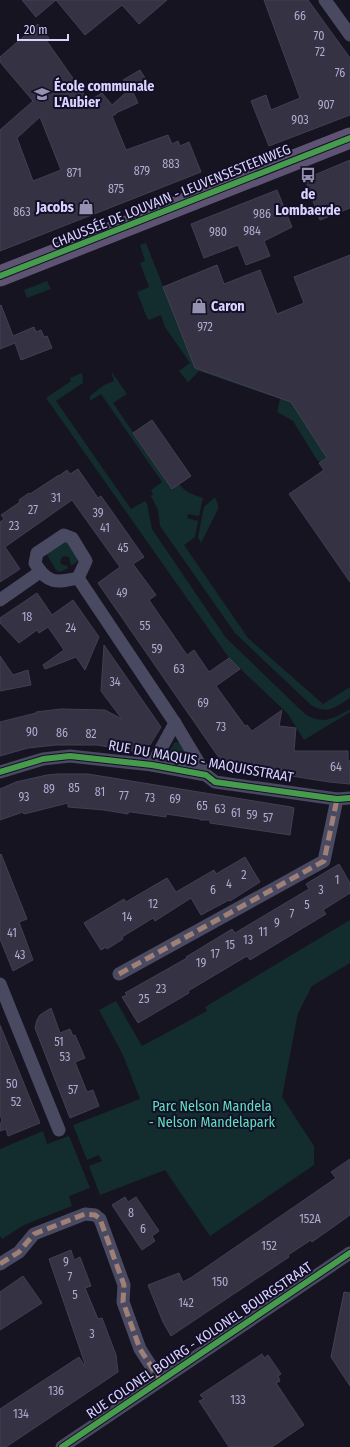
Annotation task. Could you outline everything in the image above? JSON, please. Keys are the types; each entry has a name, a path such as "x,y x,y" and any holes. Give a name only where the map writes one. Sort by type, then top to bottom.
{"main road":[{"name":"CHAUSSÉE DE LOUVAIN - LEUVENSESTEENWEG","path":"0,276 350,138"}],"street":[{"path":"325,0 350,34"},
{"path":"64,535 72,538 86,561 78,578 61,582 48,580 35,564 37,553 64,535"},
{"path":"0,600 40,572"},
{"path":"78,578 175,724 206,775"},
{"path":"152,765 175,724"},
{"name":"RUE DU MAQUIS - MAQUISSTRAAT","path":"0,772 43,759 70,756 152,765 206,775 215,782 337,799 350,798"},
{"path":"119,974 324,861 337,799"},
{"path":"0,984 5,1013 0,1015"},
{"path":"4,1001 59,1130"},
{"path":"0,1264 19,1252 34,1234 85,1214 95,1214 100,1219 124,1285 123,1302 140,1349 160,1380"},
{"name":"RUE COLONEL BOURG - KOLONEL BOURGSTRAAT","path":"62,1447 350,1253"}],"green space":[{"path":"146,243 195,368 291,401 334,469 326,459 321,462 317,460 293,421 277,412 280,399 199,371 188,382 179,371 190,363 165,327 161,315 149,320 147,318 137,292 149,287 140,263 145,261 140,245"},
{"path":"47,281 51,289 27,298 24,290"},
{"path":"111,371 127,394 113,403 172,489 179,484 187,491 203,498 199,516 188,514 187,518 198,521 195,537 184,545 248,638 323,704 350,687 350,698 336,707 327,710 311,705 235,633 160,526 158,510 151,496 153,495 151,490 162,482 101,394 90,401 90,396 104,385 114,381"},
{"path":"82,373 83,383 56,401 131,509 145,501 147,504 152,529 226,638 305,714 323,720 338,716 350,709 350,712 304,740 288,714 229,658 46,398 71,381 70,378"},
{"path":"215,497 218,509 201,543 198,537 204,507"},
{"path":"64,541 68,543 78,560 71,566 69,557 64,556 61,559 61,564 67,566 68,568 60,572 56,570 47,553"},
{"path":"175,742 183,743 193,757 187,768 170,765 165,761 166,756"},
{"name":"Parc Nelson Mandela - Nelson Mandelapark","path":"350,920 350,963 312,986 298,1013 282,1097 314,1146 314,1165 210,1236 165,1170 100,1195 89,1166 102,1161 99,1155 87,1160 73,1125 140,1099 123,1055 99,1010 116,1001 142,1046 207,1011 205,1007"},
{"path":"43,1131 47,1144 69,1136 90,1188 69,1196 72,1206 24,1225 2,1239 0,1236 0,1149"}],"building":[{"path":"22,0 56,0 36,17"},
{"path":"56,0 167,0 139,24 122,5 85,35"},
{"path":"264,0 308,0 350,58 350,115 269,146 251,101 266,95 271,110 300,98"},
{"path":"38,24 49,38 46,40 89,101 102,93 112,105 130,89 123,80 140,70 148,83 133,92 138,103 112,116 126,150 168,135 172,144 178,141 180,146 189,142 201,172 0,251 0,130 33,101 0,62 0,57","holes":["40,117 61,170 33,181 17,138"]},
{"path":"350,160 350,208 320,220 305,179"},
{"path":"277,190 292,227 264,241 270,256 246,265 238,245 204,258 191,224"},
{"path":"350,255 350,582 289,494 324,470 319,463 327,458 291,402 195,368 163,287 217,265 224,284 260,270 277,314 304,303 294,277"},
{"path":"1,305 13,336 34,327 36,332 41,330 44,337 47,336 52,348 21,360 15,343 0,349"},
{"path":"152,420 191,476 172,489 133,433"},
{"path":"78,469 98,498 101,496 144,557 133,564 156,595 149,600 187,655 194,650 209,672 229,658 240,669 216,686 245,726 247,725 252,731 282,710 279,726 296,728 294,751 348,751 348,761 350,761 350,784 224,765 98,583 120,567 72,500 5,547 20,569 0,582 0,522 4,519 1,515 20,502 19,500 29,493 30,494 67,470 70,474"},
{"path":"37,593 52,615 73,600 99,637 85,670 76,657 45,669 43,665 64,650 48,627 39,633 37,630 19,643 0,623 0,618"},
{"path":"104,645 161,727 145,753 97,745 56,745 28,748 0,756 0,722 36,712 61,709 105,710 122,719 101,691"},
{"path":"0,656 13,675 28,670 31,685 0,691"},
{"path":"57,774 88,774 291,807 294,808 290,835 210,823 210,820 200,820 166,814 166,817 131,812 128,812 128,814 68,807 68,803 24,814 23,812 0,820 0,789 16,782"},
{"path":"1,854 27,919 19,922 33,960 13,971 0,939"},
{"path":"245,857 260,882 230,901 229,900 201,915 191,898 155,921 153,918 122,937 123,939 107,949 106,947 101,950 84,923 124,899 126,902 167,878 176,892 214,870 216,874"},
{"path":"339,864 350,883 350,893 323,910 326,914 250,960 247,956 138,1023 122,997 127,995 125,993 187,958 186,957 232,929 235,933 309,889 306,884"},
{"path":"51,1008 60,1033 70,1029 73,1036 75,1035 85,1058 75,1062 87,1092 93,1090 99,1106 70,1118 35,1028 40,1015"},
{"path":"0,1025 40,1123 8,1136 6,1129 0,1131 2,1120 0,1115"},
{"path":"350,1159 350,1215 312,1242 311,1240 288,1255 289,1257 171,1336 163,1322 148,1285 179,1273 183,1282 192,1277 336,1178 331,1172"},
{"path":"125,1197 128,1202 136,1197 159,1231 152,1236 155,1241 142,1250 112,1205"},
{"path":"71,1250 74,1260 80,1257 91,1286 85,1288 98,1319 102,1318 116,1355 118,1372 6,1447 0,1447 0,1409 79,1357 84,1365 85,1364 49,1259"},
{"path":"23,1276 42,1303 0,1330 0,1292"},
{"path":"344,1292 350,1293 350,1386 331,1357"},
{"path":"262,1354 264,1358 268,1355 281,1374 278,1376 280,1381 276,1383 304,1425 272,1447 229,1447 199,1401 204,1399 200,1395"}],"marked path":[{"path":"119,974 324,861 337,799"},
{"path":"0,1264 19,1252 34,1234 85,1214 95,1215 100,1219 124,1285 123,1302 140,1349 160,1380"}],"cycle path":[{"path":"0,276 350,138"},
{"path":"0,772 43,759 70,756 152,765 206,775 215,782 337,799 350,798"},
{"path":"62,1447 350,1253"}],"place":[{"name":"École communale L'Aubier","path":"42,94"},
{"name":"de Lombaerde","path":"308,175"},
{"name":"Jacobs","path":"86,207"},
{"name":"Caron","path":"199,306"}]}
